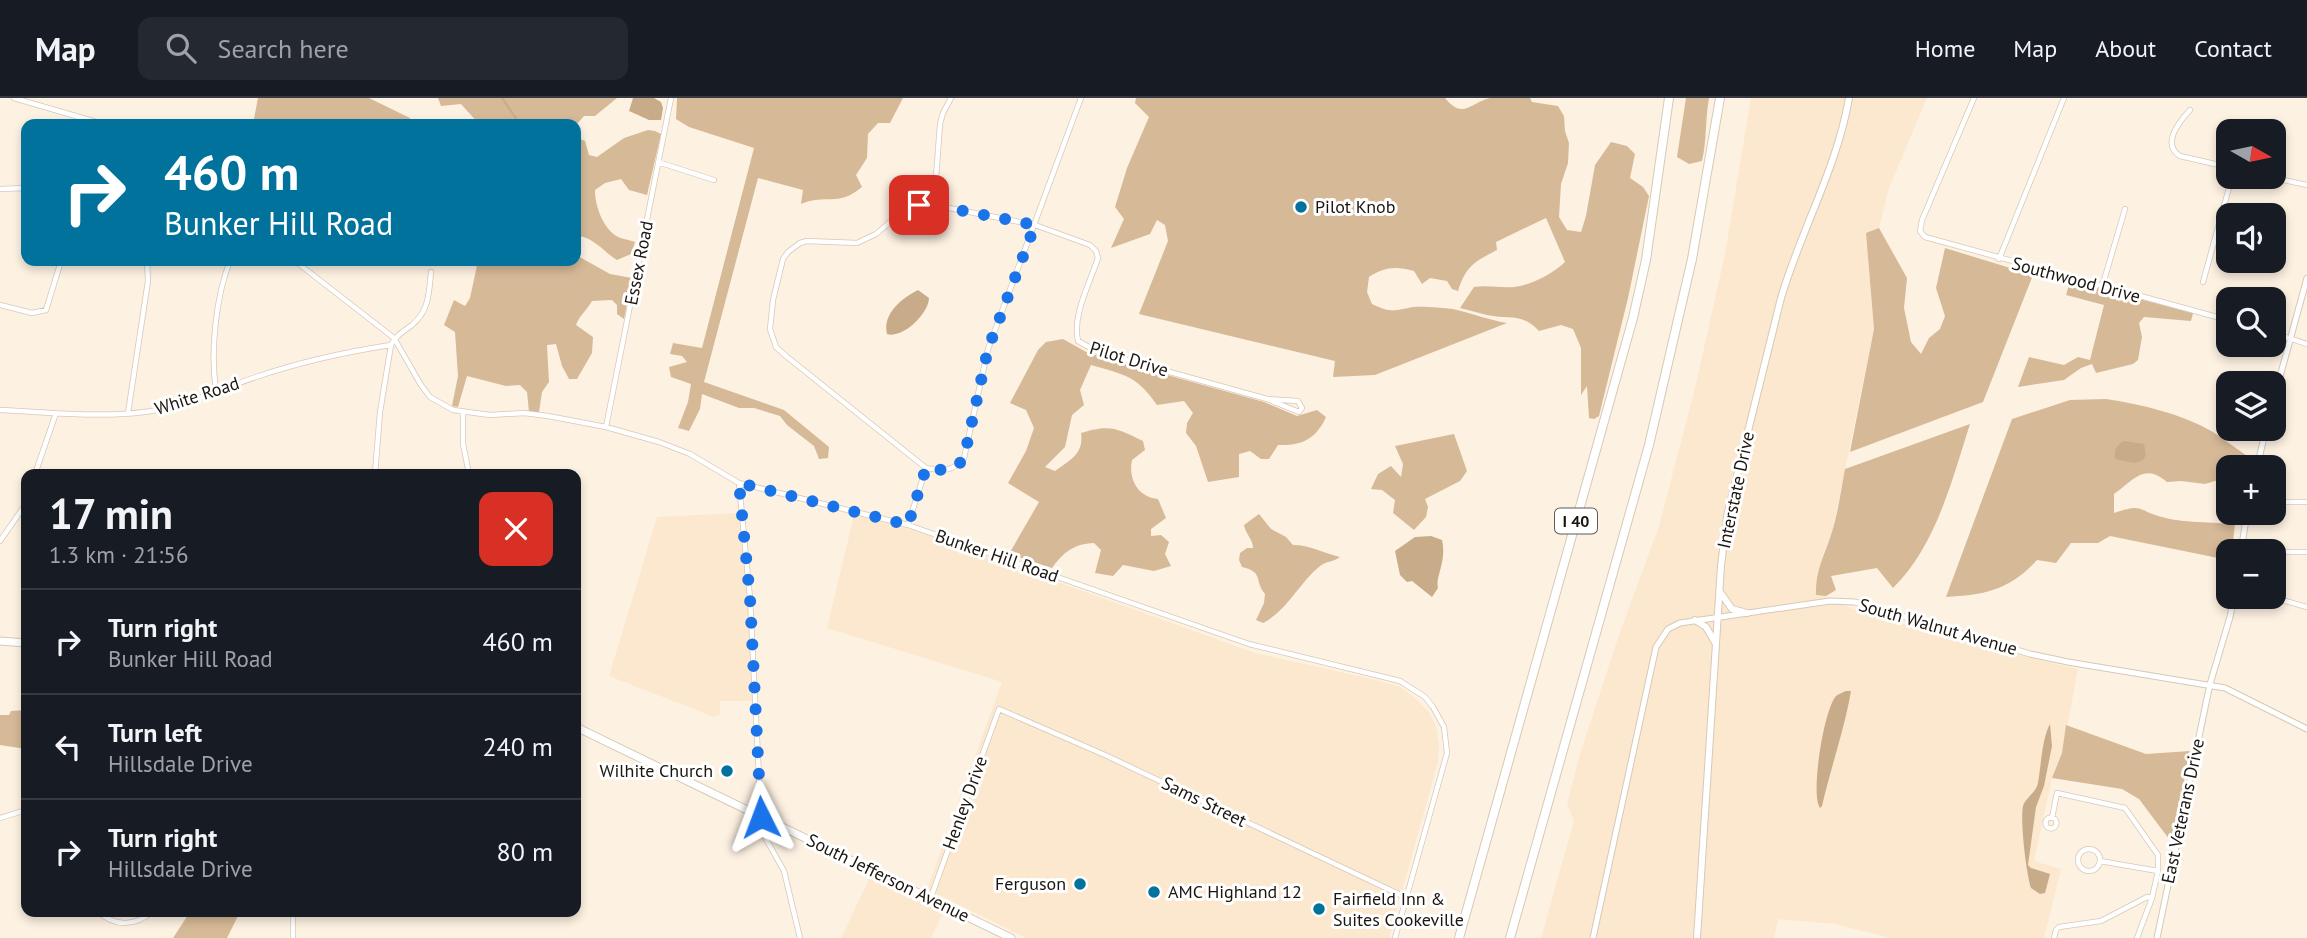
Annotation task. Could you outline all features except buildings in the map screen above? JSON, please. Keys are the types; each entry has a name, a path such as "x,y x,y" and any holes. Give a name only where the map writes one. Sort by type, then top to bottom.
{"highway":[{"name":"I 40","path":"1457,938 1633,318 1646,260 1669,98"},
{"path":"1511,935 1653,433 1692,259 1720,98"}],"main road":[{"name":"Interstate Drive","path":"1697,938 1727,516 1781,298 1791,265 1839,144 1849,98"},
{"path":"1720,593 1732,609 1747,613"},
{"path":"1695,620 1706,627 1717,645"},
{"path":"0,641 21,643"},
{"name":"South Jefferson Avenue","path":"581,729 1011,938"}],"street":[{"path":"14,98 84,119"},
{"name":"Essex Road","path":"606,427 671,98"},
{"path":"934,205 940,124 951,98"},
{"path":"908,525 926,468 950,470 958,466 964,458 988,349 1081,98"},
{"name":"Southwood Drive","path":"1973,98 1922,220 1920,231 1925,237 2216,317"},
{"path":"1999,259 2064,98"},
{"path":"2190,110 2173,134 2174,152 2180,156 2216,164"},
{"path":"658,162 714,180"},
{"path":"2286,180 2307,185"},
{"path":"0,189 21,188"},
{"path":"2203,282 2229,189"},
{"name":"Pilot Drive","path":"926,468 786,356 776,346 769,329 783,259 794,247 807,241 857,243 876,234 908,207 934,205 1035,225 1090,245 1098,258 1077,319 1078,341 1098,352 1267,399 1299,412 1302,408 1298,401 1267,399"},
{"path":"2102,287 2125,209"},
{"path":"0,305 32,313 46,310 59,266"},
{"path":"128,413 148,266"},
{"path":"216,390 215,345 220,299 229,266"},
{"name":"Bunker Hill Road","path":"301,266 394,338 430,397 463,413 524,413 606,427 676,447 739,483 908,525 1249,644 1400,681 1425,697 1444,727 1447,753 1395,938"},
{"path":"375,469 380,412 391,345 394,338 416,321 426,307 431,272"},
{"path":"2281,371 2307,278"},
{"path":"2286,337 2307,344"},
{"name":"White Road","path":"0,410 128,413 159,410 318,358 391,345"},
{"path":"37,469 56,413"},
{"path":"463,413 463,444 468,469"},
{"path":"739,483 750,598 761,817 766,839 784,871 800,938"},
{"path":"2286,502 2307,502"},
{"path":"0,541 21,511"},
{"path":"2286,552 2307,552"},
{"name":"South Walnut Avenue","path":"1593,938 1656,647 1668,629 1680,623 1830,601 1855,603 2030,654 2210,684 2240,694 2307,729"},
{"path":"2286,601 2307,607"},
{"name":"East Veterans Drive","path":"2157,938 2210,684 2232,609"},
{"name":"Sams Street","path":"999,709 1105,755 1407,898"},
{"name":"Henley Drive","path":"930,897 999,709"},
{"path":"2052,818 2057,793 2125,808 2158,856 2158,871 2152,898 2137,938"},
{"path":"0,818 21,812"},
{"path":"2085,849 2093,849 2099,854 2100,862 2097,868 2086,871 2080,867 2078,856 2085,849"},
{"path":"2100,862 2158,871"},
{"path":"2054,938 2059,927 2101,921 2147,897 2152,898"},
{"path":"105,917 125,923 146,917"},
{"path":"293,917 293,938"}],"shaded area":[{"path":"258,98 369,98 410,118 410,119 254,119"},
{"path":"438,98 617,98 595,116 584,116 581,119 474,119 461,104 441,106"},
{"path":"633,98 654,98 661,102 661,120 649,120 629,111"},
{"path":"677,98 903,98 890,123 878,123 868,134 867,158 856,175 862,187 853,193 838,199 801,204 803,190 758,178 704,382 784,410 829,447 828,458 819,459 814,446 787,425 780,416 754,408 739,408 702,394 700,409 689,431 678,428 688,402 691,384 671,377 669,367 687,362 682,356 670,354 673,343 702,348 754,148 689,127 676,119"},
{"path":"1136,98 1445,98 1451,105 1462,109 1490,98 1530,98 1532,102 1558,106 1564,116 1569,143 1568,163 1561,184 1559,217 1567,230 1581,232 1595,165 1611,142 1627,146 1635,154 1630,178 1643,187 1649,196 1628,298 1599,416 1589,418 1587,386 1581,395 1581,348 1573,329 1561,325 1539,331 1521,319 1460,308 1474,287 1521,286 1554,271 1565,262 1546,218 1496,242 1497,250 1472,266 1458,291 1452,289 1447,281 1430,278 1422,284 1414,271 1401,268 1385,269 1369,277 1367,292 1372,304 1385,309 1453,309 1507,323 1375,375 1333,377 1335,361 1139,314 1168,241 1165,225 1157,220 1150,234 1111,248 1124,219 1115,207 1127,168 1149,117 1135,103"},
{"path":"1686,98 1709,98 1702,161 1689,164 1677,157"},
{"path":"1751,98 1927,98 1889,188 1879,228 1866,234 1874,329 1832,534 1822,556 1816,595 1826,596 1855,610 1969,643 2078,669 2062,753 2052,778 2034,861 2061,869 2044,938 1891,938 1835,924 1778,919 1774,938 1541,938 1574,821 1567,804 1580,754 1659,526 1695,388 1725,254"},
{"path":"648,130 661,134 647,195 629,190 621,179 605,183 595,190 598,210 608,229 618,237 635,242 631,254 617,260 589,239 581,237 581,139 585,141 589,155 597,157 624,138"},
{"path":"1879,228 1907,278 1904,308 1911,342 1921,354 1929,338 1940,329 1945,316 1936,288 1945,248 2033,275 1983,402 1850,452 1874,329 1866,233"},
{"path":"581,258 610,274 632,278 624,319 617,314 617,305 612,300 592,301 577,322 576,325 593,337 592,353 577,379 569,379 556,344 547,345 549,382 542,392 539,412 529,412 527,392 520,385 506,386 467,376 458,407 452,406 458,376 455,332 444,325 454,300 465,306 470,298 477,266 581,266"},
{"path":"2070,281 2193,313 2191,321 2144,317 2139,323 2142,337 2138,360 2133,364 2096,373 2092,364 2064,380 2018,387 2029,357 2064,365 2078,357 2090,360 2104,305 2066,295"},
{"path":"918,290 929,298 925,311 907,329 893,335 887,334 890,313 906,297"},
{"path":"1063,339 1088,353 1264,402 1297,416 1317,410 1326,417 1318,431 1307,440 1278,445 1269,459 1261,459 1250,451 1239,454 1239,477 1208,482 1196,446 1186,433 1187,423 1193,413 1184,401 1157,405 1136,382 1113,371 1091,365 1080,390 1084,405 1072,415 1065,447 1045,467 1055,471 1071,460 1080,446 1081,433 1091,430 1113,429 1143,441 1145,450 1132,460 1133,480 1145,495 1158,499 1166,518 1151,529 1151,536 1161,535 1169,542 1165,554 1171,566 1154,571 1123,565 1113,576 1095,573 1101,550 1094,543 1070,550 1052,568 1009,554 1039,502 1008,483 1026,451 1034,428 1026,410 1010,403 1038,350 1046,342"},
{"path":"2106,399 2174,415 2213,432 2216,434 2216,441 2226,441 2246,455 2216,455 2216,481 2205,484 2167,482 2159,476 2146,473 2114,494 2114,513 2136,508 2170,519 2235,525 2233,539 2216,539 2216,558 2110,536 2098,543 2071,543 2056,563 2037,560 2017,578 1996,589 1972,595 1946,597 2012,419 2070,400"},
{"path":"1970,424 1932,532 1921,553 1893,588 1877,568 1831,576 1836,590 1826,596 1816,595 1818,571 1836,519 1845,469"},
{"path":"1454,434 1467,471 1460,481 1425,499 1428,507 1426,517 1414,530 1393,513 1395,500 1382,490 1371,489 1378,474 1391,466 1401,477 1403,464 1395,446"},
{"path":"2124,441 2144,444 2146,455 2143,460 2134,463 2115,459 2116,448"},
{"path":"740,513 753,701 720,701 720,714 714,717 609,676 657,517"},
{"path":"1259,514 1271,529 1286,537 1293,545 1340,557 1320,566 1279,611 1263,623 1256,620 1265,594 1256,574 1242,567 1239,560 1240,553 1247,548 1253,548 1244,525"},
{"path":"854,515 916,531 1255,653 1400,687 1416,699 1429,712 1436,726 1438,762 1389,938 1026,938 927,889 1002,682 827,628"},
{"path":"1431,536 1442,540 1443,548 1438,588 1432,597 1400,575 1395,551 1415,537"},
{"path":"1851,691 1848,706 1820,808 1817,787 1823,734 1831,704 1836,696"},
{"path":"21,710 21,748 0,745 0,715 9,715 11,711"},
{"path":"2050,724 2052,746 2044,786 2036,807 2028,865 2050,874 2045,893 2040,894 2031,888 2029,880 2022,813 2024,803 2038,783 2043,744"},
{"path":"2066,725 2146,754 2190,751 2172,843 2139,799 2122,789 2052,778 2062,753"},
{"path":"870,877 943,913 931,938 841,938"},
{"path":"187,917 238,917 227,938 173,938"}],"waterway":[{"path":"502,98 517,119"}],"place":[{"name":"Pilot Knob","path":"1301,207"},
{"name":"Wilhite Church","path":"727,771"},
{"name":"Ferguson","path":"1080,884"},
{"name":"AMC Highland 12","path":"1154,892"},
{"name":"Fairfield Inn & Suites Cookeville","path":"1319,909"}],"route":[{"path":"761,817 750,598 739,483 908,525 926,468 950,470 958,466 964,458 988,349 1035,225 934,205 919,205"}]}
